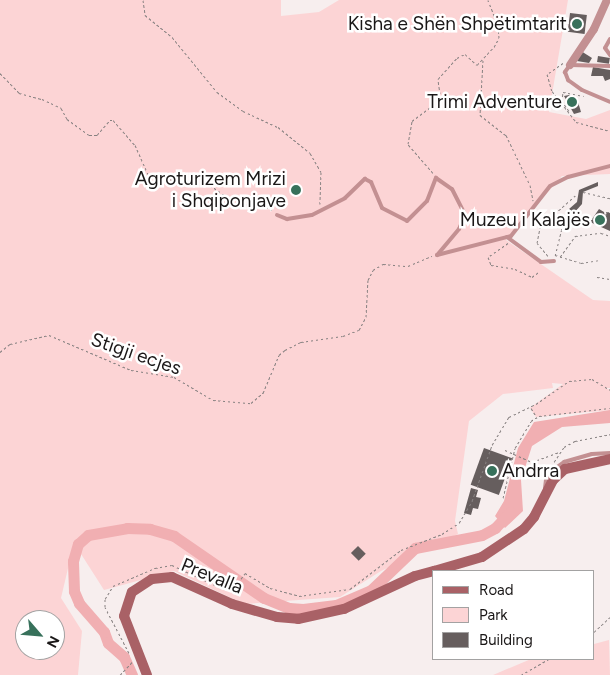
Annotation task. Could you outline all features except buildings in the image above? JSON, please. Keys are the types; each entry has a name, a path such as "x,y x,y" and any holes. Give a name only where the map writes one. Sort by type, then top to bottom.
{"main road":[{"path":"439,570 467,564 497,548 531,521 553,480 568,467 610,458"},
{"name":"Prevalla","path":"147,675 126,628 125,609 132,592 152,578 172,577 232,604 282,618 328,614 415,576 432,572"}],"street":[{"path":"572,62 594,29 607,0"}],"lane":[{"path":"610,39 605,48 610,55"},
{"path":"610,66 572,62 565,69 565,76 589,93 610,102"},
{"path":"437,255 515,233 535,203 561,180 610,166"},
{"path":"277,215 288,219 312,215 345,198 365,179 371,182 382,208 407,221 427,201 436,178 452,189 465,215 456,233 437,255"},
{"path":"506,237 541,262 554,261"},
{"path":"545,495 546,480 553,470 564,462 592,454 610,453"}],"path":[{"path":"143,0 145,15 172,37 217,92 244,111 278,127 310,153 321,172 323,209"},
{"path":"436,178 408,144 412,121 437,102 440,94 438,79 457,58 466,54 477,65 499,38 498,25 488,0"},
{"path":"483,59 480,114 506,134 530,185 535,203"},
{"path":"572,62 548,71 549,87 576,122 610,131"},
{"path":"0,74 19,93 42,98 61,108 67,118 89,135 97,135 110,120 113,120 135,145 150,178 206,182 236,204 261,204 277,215"},
{"path":"569,111 562,101 563,92 581,98 589,93"},
{"path":"584,192 610,198"},
{"path":"578,194 546,220 536,236 541,251 554,261 560,258 575,236 601,233 610,236"},
{"path":"606,216 606,212 610,212"},
{"path":"563,224 555,255 581,263 601,260"},
{"path":"511,240 488,258 489,262 532,277 538,272"},
{"name":"Stigji ecjes","path":"0,352 10,344 49,335 131,370 174,377 213,400 251,403 263,393 279,355 285,350 301,342 343,336 359,330 366,317 368,280 373,270 383,264 408,266 437,255"},
{"path":"597,277 610,279"},
{"path":"121,674 133,661 105,607 105,599 113,586 155,568 172,564 221,588 235,587 242,574 270,588 298,596 350,589 401,550 442,534 459,523 472,501 497,434 509,417 530,408 570,380 592,379 610,390"},
{"path":"530,408 539,416"},
{"path":"504,498 514,456 525,429 539,416 610,408"},
{"path":"505,450 514,456 532,462 560,451 575,441 610,434"},
{"path":"553,470 560,451"},
{"path":"595,631 610,617"},
{"path":"521,675 547,660"}],"green space":[{"path":"0,0 281,0 281,16 319,12 339,0 568,0 549,112 586,119 610,110 610,174 562,176 506,240 593,300 610,301 610,388 606,388 610,390 610,410 536,417 530,408 563,384 552,383 553,388 503,394 469,421 455,521 458,534 381,571 340,597 244,604 174,571 104,590 74,543 61,598 82,631 78,675 0,675"},
{"path":"609,640 610,675 493,675 529,660 595,660 595,644"}],"shaded area":[{"path":"610,410 610,423 562,427 532,446 521,480 523,511 505,528 495,516 504,501 518,448 534,422"}],"waterway":[{"path":"132,675 124,657 108,643 104,632 79,603 74,591 73,561 78,544 88,535 127,528 150,529 174,536 264,598 289,608 303,609 336,605 371,590 415,548 482,535 495,528 510,512"}],"place":[{"name":"Kisha e Shën Shpëtimtarit","path":"577,24"},
{"name":"Trimi Adventure","path":"572,102"},
{"name":"Agroturizem Mrizi i Shqiponjave","path":"296,190"},
{"name":"Muzeu i Kalajës","path":"600,220"},
{"name":"Andrra","path":"492,471"}]}
